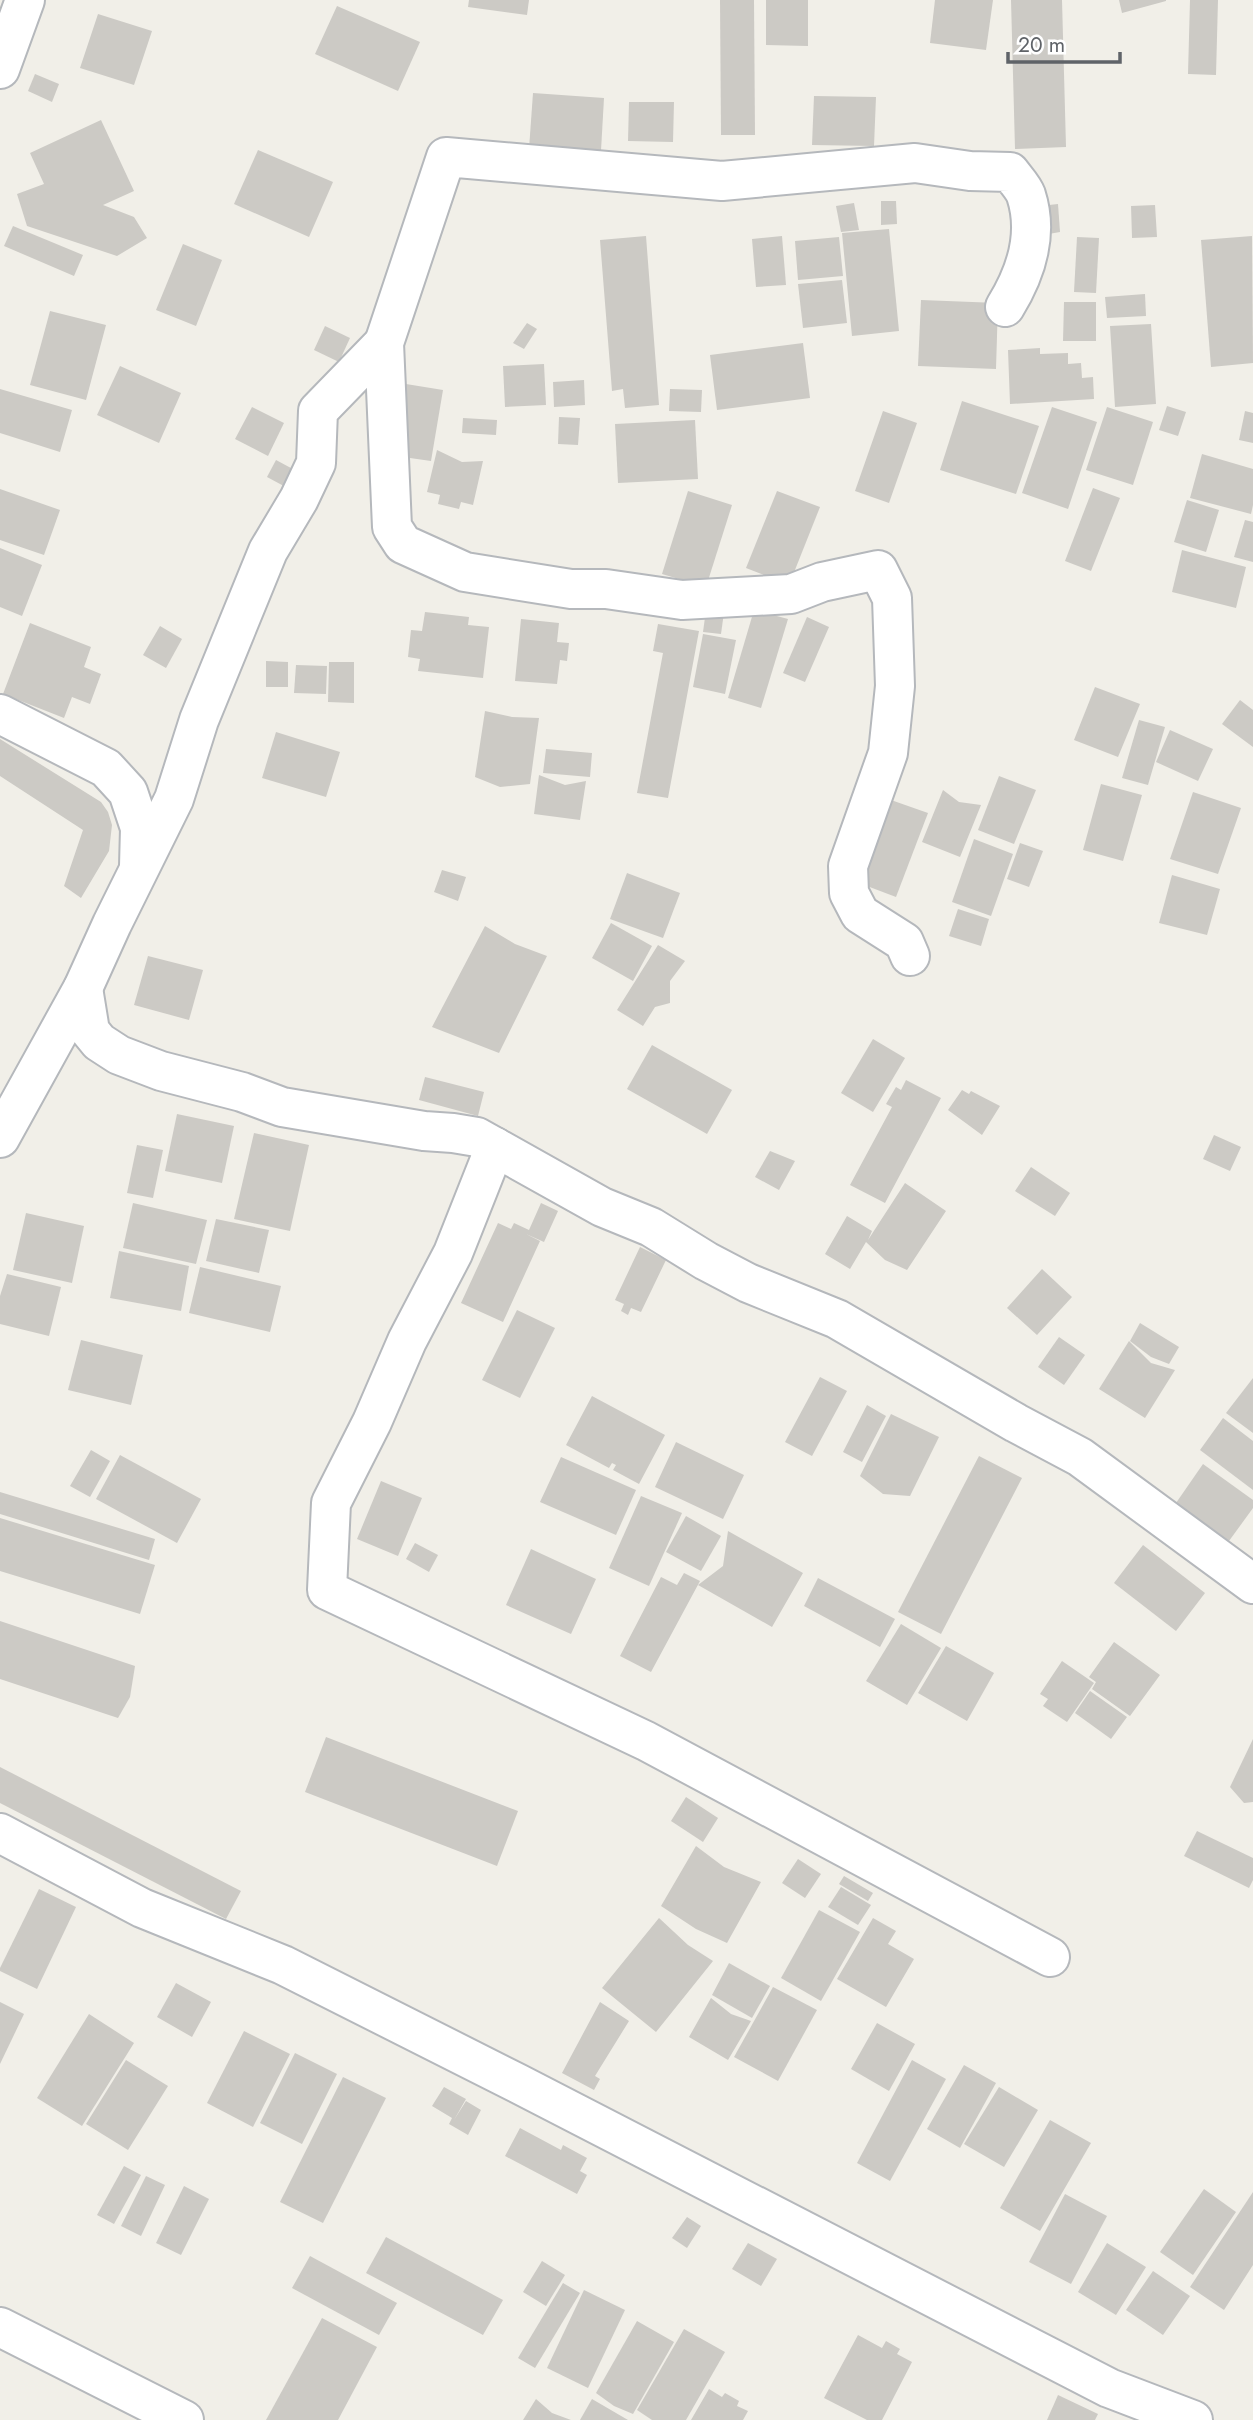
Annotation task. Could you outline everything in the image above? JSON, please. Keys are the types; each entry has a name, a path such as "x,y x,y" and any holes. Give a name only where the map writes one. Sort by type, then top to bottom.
{"street":[{"path":"0,69 20,1"},
{"path":"910,956 904,942 860,914 849,893 848,866 888,753 895,686 891,598 878,570 822,582 792,594 682,600 606,589 571,589 465,572 403,544 392,527 384,343 446,157 722,181 915,163 970,172 1010,172 1025,193 1031,225 1029,255 1021,281 1005,307"},
{"path":"0,1138 83,988 174,799 199,720 268,551 299,499 316,463 318,411 384,343"},
{"path":"0,714 106,768 128,792 139,828 141,859 138,872"},
{"path":"83,988 90,1031 99,1042 119,1055 161,1071 242,1092 282,1107 477,1138 602,1207 652,1227 706,1261 748,1283 837,1319 1080,1457 1253,1584"},
{"path":"495,1147 453,1254 407,1341 372,1422 331,1503 327,1590 646,1741 1050,1957"},
{"path":"0,1833 142,1908 307,1977 1109,2388 1193,2420"},
{"path":"0,2327 184,2420"}],"building":[{"path":"469,0 529,0 527,15 468,7"},
{"path":"720,0 754,0 755,135 721,135"},
{"path":"766,0 808,0 808,46 766,45"},
{"path":"935,0 993,0 986,50 930,43"},
{"path":"1011,0 1062,0 1066,147 1015,149"},
{"path":"1119,0 1166,0 1166,1 1122,13"},
{"path":"1190,0 1218,0 1216,75 1188,74"},
{"path":"337,6 420,42 398,91 315,54"},
{"path":"98,14 152,31 134,85 80,68"},
{"path":"35,74 59,84 52,102 28,91"},
{"path":"533,93 604,98 600,168 528,163"},
{"path":"814,96 876,97 874,146 812,145"},
{"path":"629,102 674,102 673,142 628,141"},
{"path":"101,120 134,191 103,205 134,217 147,238 117,256 27,226 17,194 44,184 30,153"},
{"path":"258,150 333,182 309,237 234,204"},
{"path":"881,201 896,201 897,224 881,225"},
{"path":"854,203 859,230 841,232 836,206"},
{"path":"1058,204 1060,232 1043,235 1040,206"},
{"path":"1155,205 1157,237 1132,238 1131,206"},
{"path":"13,226 83,255 74,276 4,246"},
{"path":"889,229 899,331 852,336 842,233"},
{"path":"646,236 659,405 625,408 623,389 612,391 600,240"},
{"path":"782,236 786,285 756,287 752,239"},
{"path":"1252,236 1253,363 1211,367 1201,240"},
{"path":"839,237 843,276 798,280 795,241"},
{"path":"1077,237 1099,238 1096,293 1074,292"},
{"path":"183,244 222,260 196,326 156,310"},
{"path":"842,280 847,323 803,328 798,284"},
{"path":"1145,294 1146,316 1107,318 1105,297"},
{"path":"921,300 998,303 996,369 918,366"},
{"path":"1064,302 1096,302 1096,341 1063,341"},
{"path":"50,311 106,325 86,400 30,385"},
{"path":"527,323 537,329 524,349 513,343"},
{"path":"1151,324 1156,404 1115,407 1110,326"},
{"path":"325,326 350,338 339,362 314,350"},
{"path":"803,343 810,398 717,410 710,355"},
{"path":"1040,348 1040,354 1068,353 1068,364 1081,363 1082,378 1093,377 1094,399 1010,404 1008,350"},
{"path":"544,364 546,405 505,407 503,366"},
{"path":"120,366 181,393 159,443 97,415"},
{"path":"584,380 585,405 554,407 553,382"},
{"path":"406,384 443,390 431,461 403,457 396,447"},
{"path":"0,389 72,410 60,452 0,433"},
{"path":"670,389 702,390 701,412 669,411"},
{"path":"962,401 1039,426 1016,494 940,470"},
{"path":"1167,406 1186,412 1178,436 1159,430"},
{"path":"252,407 284,423 268,456 235,439"},
{"path":"1052,407 1097,422 1068,509 1022,493"},
{"path":"1107,407 1153,422 1133,485 1086,470"},
{"path":"883,411 917,423 889,503 855,491"},
{"path":"1245,411 1253,413 1253,443 1239,440"},
{"path":"559,417 580,418 578,445 558,444"},
{"path":"463,418 497,420 496,435 462,433"},
{"path":"695,420 698,479 618,483 615,424"},
{"path":"437,450 462,462 483,461 473,505 461,502 459,509 438,504 440,495 427,492"},
{"path":"1202,454 1253,469 1251,514 1190,498"},
{"path":"276,460 304,475 295,492 267,477"},
{"path":"1093,488 1120,498 1091,571 1065,561"},
{"path":"0,489 60,510 44,555 0,540"},
{"path":"688,491 732,505 706,587 662,574"},
{"path":"777,491 820,507 789,585 746,568"},
{"path":"1187,500 1219,510 1206,552 1174,542"},
{"path":"1245,520 1253,522 1253,562 1234,557"},
{"path":"0,548 42,565 22,616 0,607"},
{"path":"1182,550 1246,567 1236,608 1172,592"},
{"path":"707,603 725,605 721,634 703,632"},
{"path":"754,610 788,619 761,708 728,698"},
{"path":"425,612 469,617 468,625 489,627 483,678 418,671 420,659 408,657 411,630 422,631"},
{"path":"807,617 829,627 805,682 783,673"},
{"path":"521,619 559,623 557,642 569,643 567,661 560,660 557,684 515,681"},
{"path":"30,623 91,647 84,667 101,674 90,704 72,697 64,718 3,694"},
{"path":"658,624 699,631 668,798 637,793 663,653 653,651"},
{"path":"160,626 182,639 166,668 143,655"},
{"path":"703,634 736,640 725,694 693,687"},
{"path":"266,661 288,662 288,687 266,687"},
{"path":"329,662 354,662 354,703 328,702"},
{"path":"296,665 327,666 326,694 294,693"},
{"path":"1095,687 1140,704 1118,757 1074,740"},
{"path":"1240,700 1253,710 1253,747 1222,724"},
{"path":"485,711 512,717 539,718 530,784 500,787 475,777"},
{"path":"1139,720 1165,727 1148,785 1122,778"},
{"path":"1170,730 1213,749 1198,781 1156,762"},
{"path":"276,732 340,752 326,797 262,778"},
{"path":"0,739 101,802 108,812 112,825 109,851 81,898 64,886 83,830 0,776"},
{"path":"546,749 592,753 590,777 543,773"},
{"path":"539,775 565,785 586,781 580,820 534,814"},
{"path":"999,776 1036,790 1014,844 978,830"},
{"path":"1101,784 1142,795 1123,861 1083,850"},
{"path":"943,790 959,802 981,805 960,857 922,842"},
{"path":"1193,792 1241,808 1218,874 1170,859"},
{"path":"891,800 928,813 896,897 859,883"},
{"path":"974,839 1013,854 991,916 952,902"},
{"path":"1020,843 1043,851 1029,887 1007,879"},
{"path":"442,870 466,877 458,901 434,892"},
{"path":"627,873 680,893 663,938 610,919"},
{"path":"1172,875 1220,889 1207,935 1159,923"},
{"path":"958,909 989,919 981,946 949,936"},
{"path":"611,923 652,946 633,981 592,958"},
{"path":"485,926 515,944 547,956 499,1053 432,1027"},
{"path":"658,945 685,961 670,981 670,1003 655,1007 643,1026 617,1010"},
{"path":"148,956 203,970 189,1020 134,1005"},
{"path":"873,1039 905,1058 873,1112 841,1093"},
{"path":"652,1045 732,1090 707,1134 627,1089"},
{"path":"425,1077 484,1092 478,1116 419,1100"},
{"path":"906,1080 941,1098 885,1203 850,1185 892,1107 886,1104 896,1087 901,1090"},
{"path":"962,1090 969,1094 971,1091 1000,1106 982,1135 948,1110"},
{"path":"177,1114 234,1126 222,1183 165,1171"},
{"path":"254,1133 309,1145 290,1231 234,1219"},
{"path":"1214,1135 1241,1147 1230,1171 1203,1159"},
{"path":"137,1145 163,1150 153,1198 127,1193"},
{"path":"770,1151 795,1161 779,1190 755,1177"},
{"path":"1031,1167 1070,1193 1055,1216 1015,1191"},
{"path":"905,1183 946,1211 907,1270 885,1260 866,1242 850,1269 825,1254 847,1216 872,1231 868,1240"},
{"path":"133,1203 207,1220 196,1264 123,1248"},
{"path":"541,1203 558,1211 544,1242 526,1234 540,1241 503,1322 461,1303 498,1223 511,1229 514,1223 529,1230"},
{"path":"26,1213 84,1226 72,1283 13,1270"},
{"path":"216,1219 269,1230 259,1273 206,1261"},
{"path":"640,1247 666,1260 641,1312 631,1308 628,1315 621,1311 624,1304 615,1300"},
{"path":"119,1251 189,1266 181,1311 110,1298"},
{"path":"200,1267 281,1286 270,1332 189,1313"},
{"path":"1042,1269 1072,1297 1037,1335 1007,1308"},
{"path":"7,1274 61,1287 49,1336 0,1324 0,1296"},
{"path":"517,1310 555,1328 520,1398 482,1380"},
{"path":"1140,1323 1179,1347 1169,1364 1151,1357 1130,1341"},
{"path":"1059,1337 1085,1355 1064,1385 1038,1367"},
{"path":"81,1340 143,1355 131,1405 68,1390"},
{"path":"1129,1341 1151,1363 1175,1370 1145,1418 1099,1389"},
{"path":"820,1377 847,1391 812,1456 785,1442"},
{"path":"1253,1378 1253,1433 1226,1413"},
{"path":"592,1396 665,1435 639,1484 613,1470 616,1465 612,1463 609,1468 566,1445"},
{"path":"867,1405 886,1416 862,1462 843,1452"},
{"path":"891,1414 939,1437 910,1496 883,1494 860,1476"},
{"path":"1223,1418 1253,1441 1253,1490 1200,1450"},
{"path":"676,1442 744,1475 723,1519 655,1487"},
{"path":"91,1450 110,1461 90,1497 70,1486"},
{"path":"120,1455 201,1499 177,1543 96,1499"},
{"path":"979,1456 1022,1478 941,1634 898,1612"},
{"path":"561,1457 636,1490 616,1535 540,1502"},
{"path":"1203,1464 1253,1500 1253,1508 1229,1541 1176,1503"},
{"path":"381,1481 422,1498 398,1556 357,1539"},
{"path":"0,1492 155,1539 149,1560 0,1514"},
{"path":"641,1496 682,1513 649,1586 609,1568"},
{"path":"686,1516 721,1536 701,1571 666,1552"},
{"path":"0,1518 155,1565 140,1614 0,1571"},
{"path":"728,1531 803,1573 772,1627 698,1585 723,1566"},
{"path":"415,1543 438,1555 429,1572 406,1559"},
{"path":"1143,1545 1205,1593 1176,1631 1114,1583"},
{"path":"531,1549 596,1579 571,1634 506,1605"},
{"path":"684,1573 700,1581 651,1672 620,1656 661,1577 677,1585"},
{"path":"818,1578 895,1619 880,1647 804,1606"},
{"path":"0,1621 135,1666 130,1697 118,1718 0,1679"},
{"path":"901,1624 941,1648 907,1705 866,1681"},
{"path":"1114,1642 1160,1675 1130,1716 1092,1689 1096,1682 1089,1677"},
{"path":"946,1646 994,1673 967,1721 918,1693"},
{"path":"1062,1661 1094,1683 1067,1722 1043,1706 1048,1699 1040,1694"},
{"path":"1090,1691 1127,1717 1111,1739 1075,1713"},
{"path":"326,1737 518,1811 497,1866 305,1792"},
{"path":"1253,1739 1253,1802 1244,1803 1230,1787"},
{"path":"0,1767 241,1891 226,1919 0,1803"},
{"path":"686,1797 718,1818 703,1842 671,1821"},
{"path":"1197,1831 1253,1858 1253,1880 1249,1888 1184,1856"},
{"path":"696,1846 724,1867 761,1882 727,1943 696,1929 661,1906"},
{"path":"798,1859 821,1874 805,1898 782,1883"},
{"path":"844,1876 873,1893 868,1901 839,1884"},
{"path":"841,1887 871,1905 858,1925 828,1907"},
{"path":"39,1889 76,1907 37,1989 0,1971 0,1968"},
{"path":"819,1910 860,1932 821,2001 781,1978"},
{"path":"659,1918 688,1945 713,1961 656,2032 602,1988"},
{"path":"873,1918 896,1931 888,1944 914,1959 886,2007 837,1979"},
{"path":"729,1963 770,1986 752,2018 712,1995"},
{"path":"176,1983 211,2002 192,2037 157,2017"},
{"path":"773,1987 817,2010 778,2081 734,2057"},
{"path":"711,1998 731,2014 751,2021 728,2060 689,2037"},
{"path":"0,2002 24,2014 0,2064"},
{"path":"600,2002 629,2021 595,2076 600,2079 594,2090 562,2073"},
{"path":"89,2014 134,2043 82,2126 37,2098"},
{"path":"877,2023 915,2044 889,2091 851,2069"},
{"path":"244,2031 290,2054 253,2127 207,2103"},
{"path":"295,2053 337,2074 302,2144 260,2123"},
{"path":"126,2060 168,2086 128,2150 86,2124"},
{"path":"912,2060 946,2079 890,2181 857,2163"},
{"path":"964,2065 996,2083 960,2148 927,2129"},
{"path":"343,2077 386,2098 323,2223 280,2202"},
{"path":"444,2087 466,2099 454,2120 466,2101 481,2110 468,2135 449,2124 452,2118 432,2106"},
{"path":"999,2087 1038,2110 1004,2167 964,2144"},
{"path":"1050,2120 1091,2143 1040,2231 1000,2208"},
{"path":"520,2128 561,2150 563,2145 587,2158 580,2171 587,2175 577,2194 505,2156"},
{"path":"124,2166 141,2175 114,2224 97,2215"},
{"path":"146,2176 165,2185 141,2236 121,2226"},
{"path":"184,2186 209,2199 181,2255 156,2243"},
{"path":"1204,2189 1236,2212 1193,2275 1160,2252"},
{"path":"1253,2192 1253,2265 1224,2310 1190,2287"},
{"path":"1065,2194 1107,2216 1071,2284 1029,2262"},
{"path":"687,2217 701,2226 687,2248 672,2238"},
{"path":"386,2237 503,2300 483,2335 366,2273"},
{"path":"748,2243 777,2259 761,2286 732,2269"},
{"path":"1107,2243 1146,2267 1116,2315 1078,2292"},
{"path":"310,2256 397,2303 379,2335 292,2288"},
{"path":"542,2261 565,2275 546,2306 523,2292"},
{"path":"1153,2271 1190,2296 1163,2335 1126,2310"},
{"path":"563,2283 580,2293 535,2368 518,2358"},
{"path":"584,2290 625,2310 588,2388 547,2368"},
{"path":"322,2318 377,2347 338,2420 266,2420"},
{"path":"637,2321 674,2342 633,2414 614,2406 596,2393"},
{"path":"684,2329 725,2352 686,2420 652,2420 637,2410"},
{"path":"858,2335 882,2348 886,2341 900,2349 897,2354 912,2362 882,2420 867,2420 824,2398"},
{"path":"709,2389 722,2397 725,2393 739,2401 737,2406 748,2411 743,2420 691,2420"},
{"path":"1058,2395 1098,2414 1095,2420 1047,2420"},
{"path":"536,2399 552,2413 571,2420 523,2420"},
{"path":"592,2399 628,2420 580,2420"}]}
